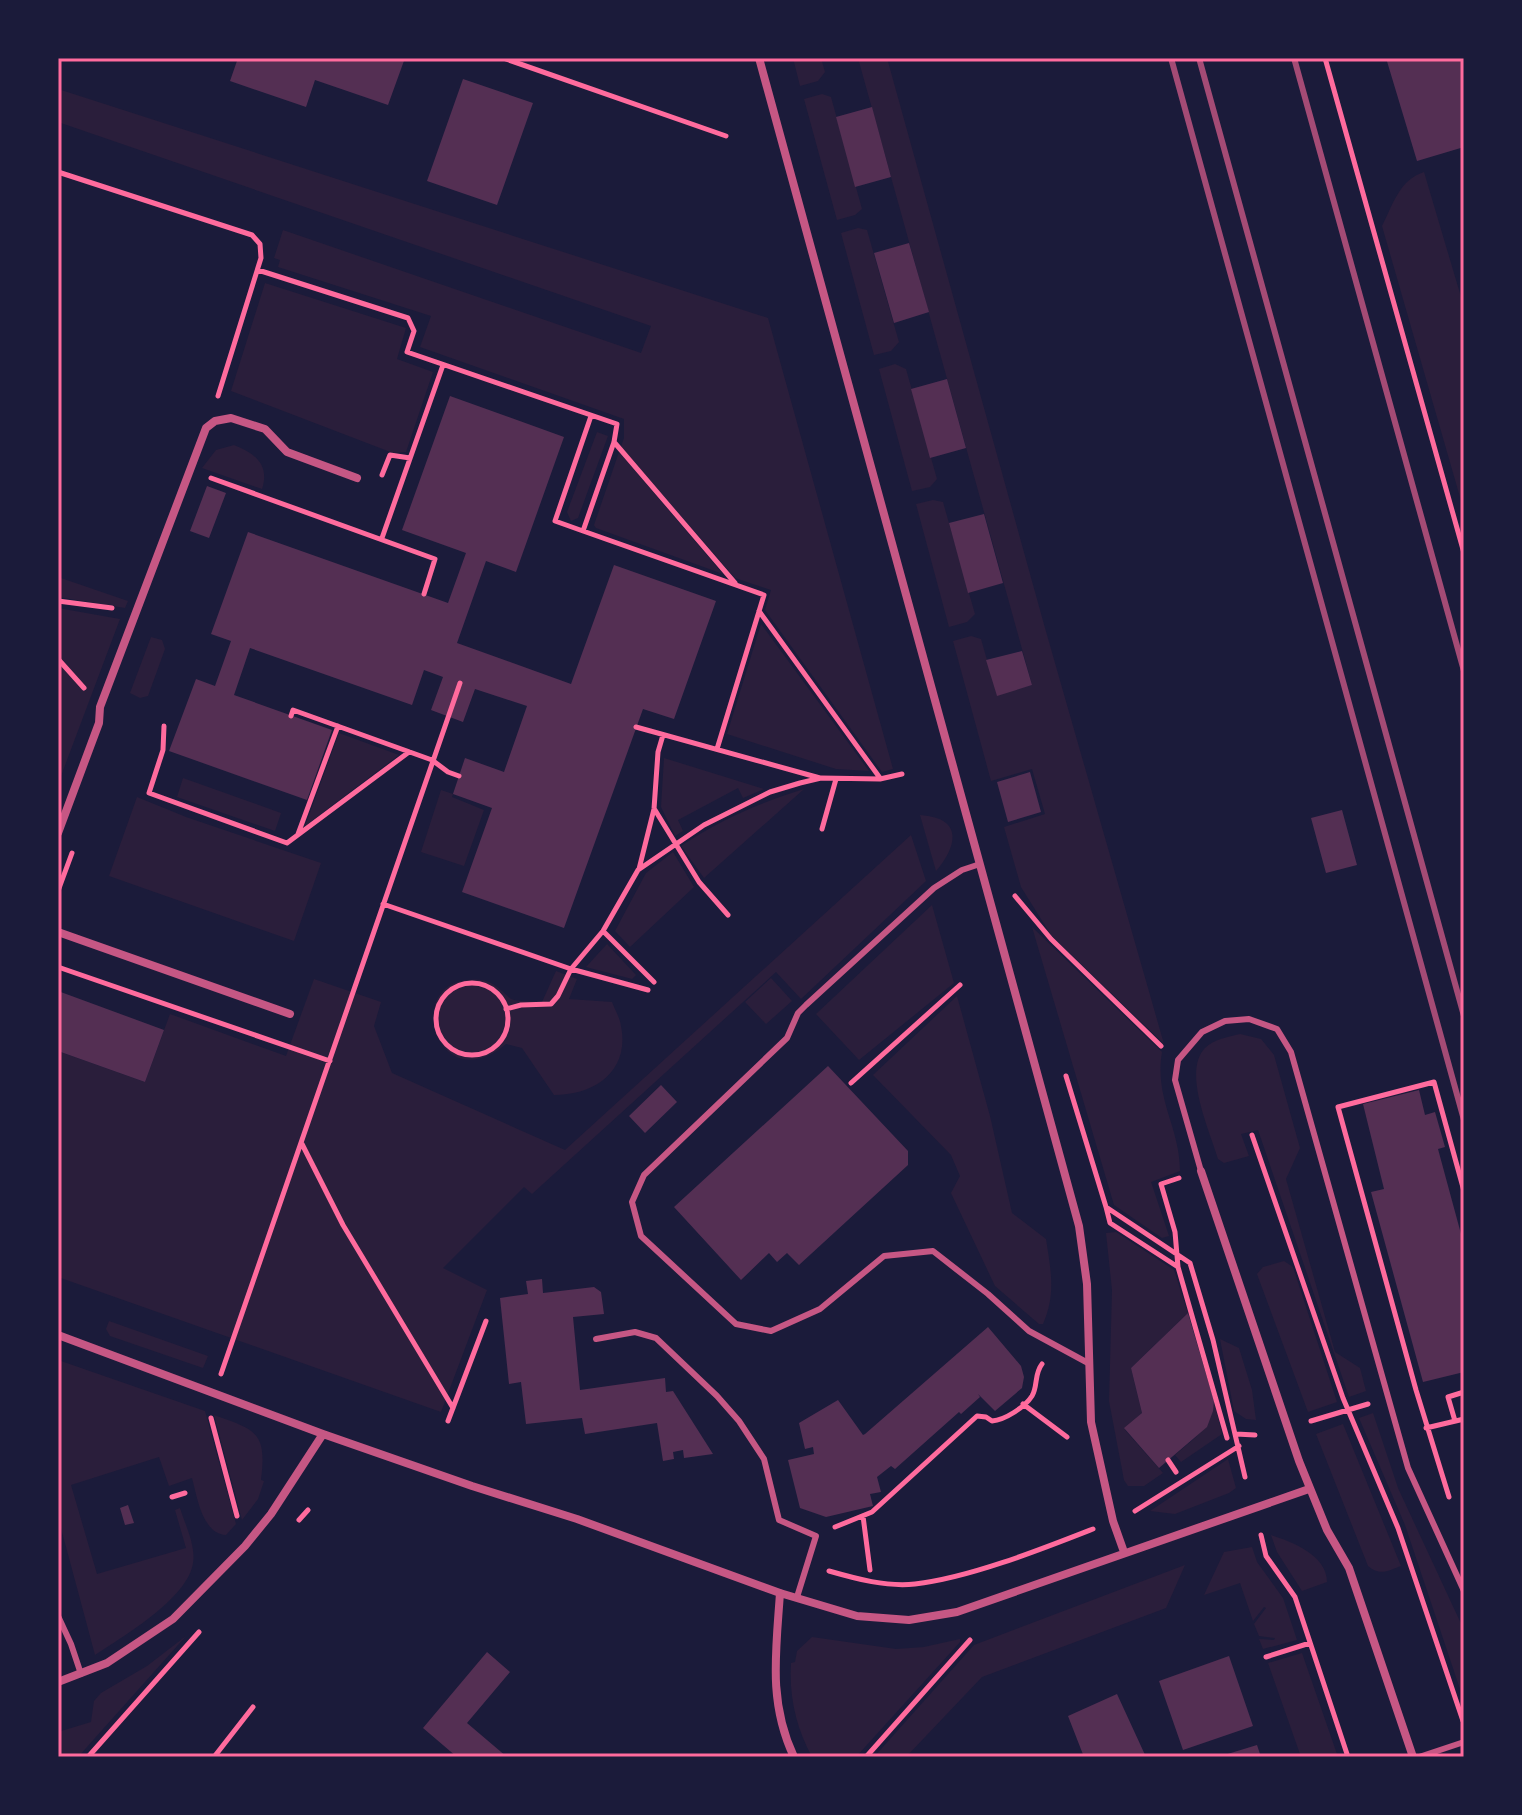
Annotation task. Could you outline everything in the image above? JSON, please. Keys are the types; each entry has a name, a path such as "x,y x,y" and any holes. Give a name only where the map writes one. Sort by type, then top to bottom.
{"street":[{"path":"759,58 1079,1226 1087,1284 1091,1422 1113,1521 1124,1552"},
{"path":"58,833 99,723 100,707 206,428 215,421 231,418 265,429 287,452 357,478"},
{"path":"58,932 290,1014"},
{"path":"1201,1171 1309,1489 1327,1530 1349,1568 1416,1757"},
{"path":"58,1335 323,1434 577,1519 780,1593 857,1616 909,1620 957,1612 1309,1489"},
{"path":"58,1682 127,1651 173,1619 245,1546 271,1514 323,1434"},
{"path":"780,1593 774,1681 778,1713 794,1757"}],"lane":[{"path":"980,864 962,870 934,888 806,1005 798,1013 787,1038 644,1175 632,1202 641,1236 736,1324 771,1331 820,1309 884,1256 933,1251 1029,1331 1088,1363"},
{"path":"1201,1171 1175,1080 1178,1060 1202,1032 1225,1021 1249,1019 1277,1029 1291,1052 1408,1468 1464,1591"},
{"path":"596,1339 635,1332 656,1338 739,1421 764,1459 779,1520 816,1536 797,1597"},
{"path":"58,1616 81,1674"},
{"path":"1416,1757 1464,1742"}],"path":[{"path":"503,58 726,136"},
{"path":"1325,58 1464,553"},
{"path":"58,172 252,235 260,244 258,270 221,387"},
{"path":"258,270 408,318 414,331 407,352 617,424 614,442 583,531"},
{"path":"382,538 443,365"},
{"path":"591,416 555,521 764,595 717,749"},
{"path":"614,442 736,585"},
{"path":"357,478 378,484 390,455 410,458"},
{"path":"204,475 435,559 424,594"},
{"path":"58,601 137,614"},
{"path":"759,611 880,779"},
{"path":"58,659 100,707"},
{"path":"221,1375 460,683"},
{"path":"291,716 293,710 338,726 432,760 459,776"},
{"path":"164,726 163,750 149,793 287,843 409,752"},
{"path":"297,837 338,726"},
{"path":"636,727 821,778 880,779 902,774"},
{"path":"506,1009 551,1004 571,969 603,931 638,870 654,809 658,752 663,735"},
{"path":"638,870 704,825 770,792 821,778"},
{"path":"822,829 836,779"},
{"path":"654,809 699,882 728,915"},
{"path":"58,891 77,842"},
{"path":"1011,883 1018,909"},
{"path":"1015,896 1051,939 1163,1047"},
{"path":"383,904 571,969 648,990"},
{"path":"603,931 654,982"},
{"path":"58,967 330,1061"},
{"path":"462,985 485,985 496,992 506,1009 508,1023 505,1035 488,1051 477,1055 454,1050 439,1033 438,1009 443,998 462,985"},
{"path":"851,1083 960,985"},
{"path":"1066,1074 1110,1223 1178,1267"},
{"path":"1454,1512 1427,1427 1338,1107 1434,1082 1464,1191"},
{"path":"1252,1135 1347,1410 1398,1528 1464,1723"},
{"path":"301,1143 343,1225 453,1408"},
{"path":"1201,1171 1161,1184 1175,1232 1178,1267 1227,1438"},
{"path":"1106,1207 1190,1263 1245,1477"},
{"path":"448,1421 486,1321"},
{"path":"816,1536 872,1512 977,1416 1002,1421 1032,1396 1036,1372 1057,1346"},
{"path":"1455,1421 1448,1397 1464,1392"},
{"path":"1311,1421 1369,1403"},
{"path":"1023,1404 1067,1437"},
{"path":"210,1413 241,1530"},
{"path":"1416,1431 1464,1419"},
{"path":"1236,1434 1255,1435"},
{"path":"806,1565 861,1580 913,1584 956,1576 1145,1507 1239,1446"},
{"path":"1168,1460 1176,1472"},
{"path":"172,1497 185,1493"},
{"path":"863,1516 870,1570"},
{"path":"1261,1535 1266,1556 1295,1597 1348,1757"},
{"path":"88,1757 201,1629"},
{"path":"866,1757 970,1640"},
{"path":"1266,1657 1310,1643"},
{"path":"214,1757 253,1707"}],"shaded area":[{"path":"793,58 821,58 825,72 818,81 800,86"},
{"path":"858,58 887,58 1164,1044 1051,935 1021,887 1004,827 1045,814 1032,769 991,781 953,641 971,636 981,639 997,695 1032,685"},
{"path":"58,89 768,318 893,769 882,772 765,610 771,590 735,578 621,447 624,419 420,347 431,316 278,267 280,260 274,258 283,230 641,353 651,326 58,122"},
{"path":"822,94 831,97 862,209 855,215 837,220 804,99"},
{"path":"1424,172 1464,307 1464,511 1382,226 1403,187"},
{"path":"858,228 867,230 899,342 891,351 874,355 841,233"},
{"path":"265,283 406,328 397,359 433,372 406,452 393,453 231,391"},
{"path":"895,364 906,369 937,479 930,487 912,491 879,369"},
{"path":"597,432 608,436 578,518 571,521 567,512"},
{"path":"234,445 259,461 264,473 262,489 202,468 216,450"},
{"path":"619,452 723,574 596,528 594,525"},
{"path":"933,500 943,502 975,614 967,622 949,627 916,504"},
{"path":"58,577 128,601 125,608 58,597"},
{"path":"58,608 120,619 58,784"},
{"path":"761,624 869,771 836,769 727,734"},
{"path":"151,637 162,640 165,649 148,696 140,698 130,693"},
{"path":"339,733 399,755 305,826"},
{"path":"664,758 764,789 743,798 738,788 678,820 683,831 675,836 661,807"},
{"path":"183,778 281,813 275,831 177,797"},
{"path":"804,789 704,878 681,846 740,813"},
{"path":"441,790 484,810 464,866 421,852"},
{"path":"137,797 321,863 294,941 109,876"},
{"path":"920,815 944,821 952,834 949,852 936,871"},
{"path":"911,835 926,881 801,999 776,972 532,1194 524,1187 443,1268 487,1290 441,1412 58,1277 58,1051 145,1082 170,1014 286,1056 314,979 381,1002 374,1026 392,1073 565,1150"},
{"path":"673,852 694,887 630,947 615,931 646,873"},
{"path":"932,905 954,983 859,1060 816,1014"},
{"path":"1032,927 1162,1052 1161,1084 1176,1140 1180,1171 1151,1182 1169,1236 1162,1238 1114,1205"},
{"path":"607,944 636,975 632,979 586,967"},
{"path":"556,971 577,979 569,999 612,1002 620,1020 620,1056 615,1068 596,1085 583,1091 554,1095 522,1048 506,1044 482,1058 462,1059 447,1050 437,1035 434,1017 437,1000 448,987 468,980 482,980 511,999 542,1002"},
{"path":"771,978 792,1001 766,1024 745,1002"},
{"path":"957,996 990,1116 1012,1213 1046,1239 1051,1292 1043,1324 1039,1324 995,1286 951,1193 960,1176 951,1155 873,1075"},
{"path":"1240,1034 1261,1039 1274,1055 1300,1148 1286,1179 1335,1352 1360,1368 1366,1391 1349,1397 1258,1130 1241,1134 1249,1156 1224,1163 1218,1159 1204,1118 1197,1086 1199,1059 1213,1042"},
{"path":"1116,1232 1174,1270 1188,1313 1131,1368 1142,1413 1125,1430 1163,1473 1144,1486 1128,1486 1124,1480 1109,1401 1112,1290 1106,1233"},
{"path":"1284,1261 1293,1267 1337,1402 1308,1412 1257,1274 1263,1267"},
{"path":"109,1321 208,1356 203,1368 110,1336 106,1329"},
{"path":"1220,1339 1239,1348 1252,1390 1256,1420 1246,1419 1234,1411"},
{"path":"58,1360 205,1411 236,1524 226,1535 211,1528 202,1513 192,1478 169,1486 159,1457 71,1485 97,1574 186,1548 175,1510 180,1508 193,1549 189,1576 180,1589 153,1615 95,1655 58,1517"},
{"path":"1214,1401 1222,1434 1181,1462 1175,1455 1206,1426"},
{"path":"1373,1413 1398,1488 1464,1630 1464,1701 1405,1525 1359,1418"},
{"path":"214,1415 249,1430 260,1442 261,1480 264,1481 258,1499 242,1520"},
{"path":"1343,1424 1401,1566 1388,1571 1376,1571 1368,1566 1316,1434"},
{"path":"1228,1459 1236,1488 1229,1493 1175,1514 1150,1511"},
{"path":"1271,1535 1315,1557 1327,1582 1302,1591 1277,1552"},
{"path":"1252,1547 1257,1562 1283,1598 1297,1640 1263,1649 1259,1639 1275,1638 1259,1636 1254,1624 1266,1608 1253,1621 1240,1583 1204,1595 1224,1552"},
{"path":"1185,1565 1166,1608 982,1677 906,1757 874,1757 974,1645"},
{"path":"186,1636 78,1757 58,1757 58,1732 91,1722 94,1701 101,1693 147,1666"},
{"path":"812,1637 896,1649 960,1639 960,1642 856,1757 812,1757 795,1712 791,1663 795,1662 797,1651"},
{"path":"1302,1653 1338,1757 1301,1757 1268,1663"}],"building":[{"path":"238,58 405,58 388,105 315,80 306,107 230,81"},
{"path":"1386,58 1464,58 1464,147 1417,161"},
{"path":"463,79 533,103 497,205 427,181"},
{"path":"872,107 891,177 855,187 836,117"},
{"path":"909,243 929,312 894,323 874,253"},
{"path":"947,379 966,448 930,458 911,389"},
{"path":"450,396 564,437 516,572 486,561 457,643 571,684 614,565 716,601 674,719 643,709 564,928 462,892 492,808 453,794 465,758 504,772 527,706 475,689 463,722 431,710 443,677 424,670 412,705 250,648 234,695 332,730 307,800 169,751 196,679 215,686 231,641 211,634 248,532 448,603 466,553 402,530"},
{"path":"207,486 226,493 209,538 190,531"},
{"path":"984,514 1003,583 968,593 949,523"},
{"path":"1022,651 1032,685 997,696 986,660"},
{"path":"1030,772 1041,812 1008,822 997,782"},
{"path":"1342,810 1357,865 1326,873 1311,818"},
{"path":"58,991 164,1030 145,1082 58,1051"},
{"path":"828,1066 908,1151 908,1165 799,1265 787,1253 777,1262 769,1253 741,1280 674,1207"},
{"path":"661,1085 677,1102 645,1133 629,1116"},
{"path":"1419,1090 1425,1115 1435,1112 1445,1147 1438,1149 1464,1245 1464,1372 1423,1382 1371,1192 1384,1189 1363,1104"},
{"path":"542,1279 543,1293 594,1287 601,1292 604,1314 573,1317 580,1390 665,1378 666,1392 673,1391 713,1454 684,1458 683,1450 673,1452 674,1459 663,1461 657,1423 585,1434 582,1418 526,1424 521,1382 509,1384 500,1298 528,1294 526,1281"},
{"path":"1188,1313 1214,1401 1213,1411 1207,1427 1159,1468 1124,1428 1142,1413 1131,1368"},
{"path":"988,1327 1021,1366 1024,1377 1022,1388 995,1411 978,1394 980,1397 895,1469 891,1466 877,1477 881,1492 870,1494 873,1506 826,1517 800,1508 788,1460 814,1454 813,1447 805,1449 799,1423 838,1400 865,1434"},
{"path":"128,1505 134,1523 125,1525 120,1508"},
{"path":"487,1652 510,1672 467,1723 507,1757 457,1757 423,1728"},
{"path":"1229,1656 1253,1726 1183,1750 1159,1681"},
{"path":"1117,1694 1146,1757 1084,1757 1068,1716"},
{"path":"1257,1745 1261,1757 1221,1756"}],"railway":[{"path":"1171,58 1464,1120"},
{"path":"1199,58 1464,1016"},
{"path":"1294,58 1464,671"}]}
